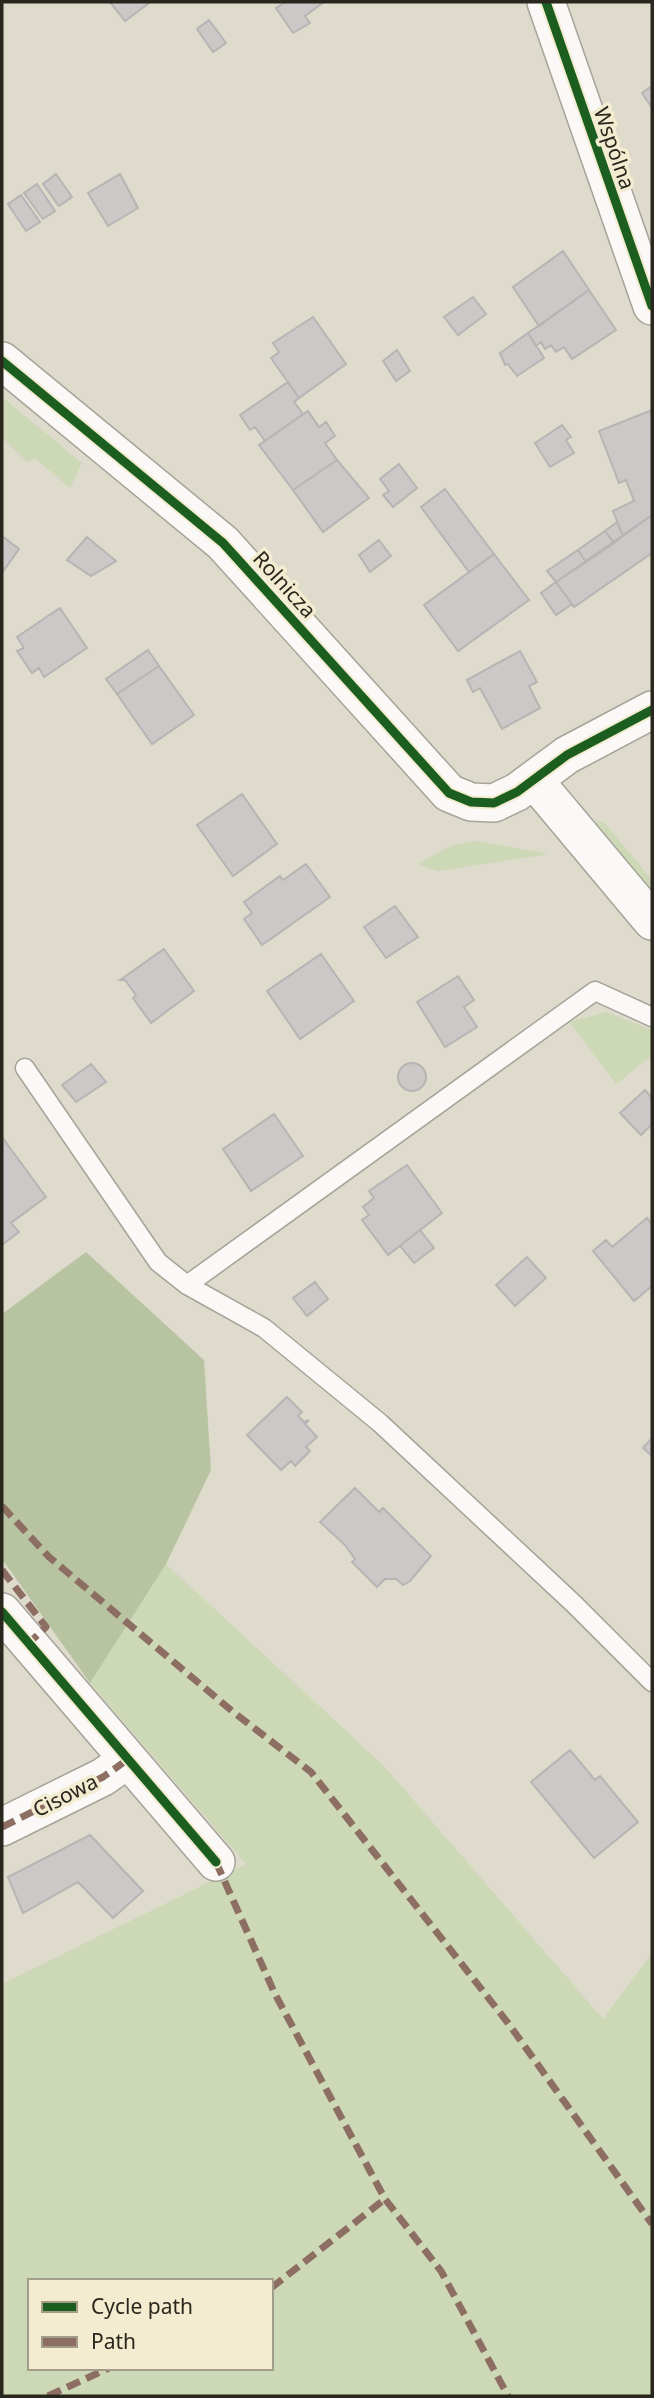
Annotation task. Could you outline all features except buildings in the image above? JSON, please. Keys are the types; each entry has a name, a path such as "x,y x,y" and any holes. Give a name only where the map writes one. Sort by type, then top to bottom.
{"street":[{"name":"Wspólna","path":"546,2 652,306"},
{"name":"Rolnicza","path":"2,361 223,543 449,793 471,803 494,803 534,780"},
{"path":"652,710 568,755 534,780 652,921"},
{"path":"2,1612 216,1862"},
{"name":"Cisowa","path":"2,1827 103,1777 127,1760"}],"lane":[{"path":"187,1285 595,991 652,1017"},
{"path":"25,1068 158,1262 187,1285 264,1328 380,1423 583,1613 652,1682"}],"green space":[{"path":"2,397 82,463 70,488 35,458 27,462 2,438"},
{"path":"597,821 604,822 652,880 652,895 593,824"},
{"path":"477,841 549,854 438,871 418,864 452,845"},
{"path":"606,1012 652,1030 652,1056 616,1084 569,1022"},
{"path":"86,1252 204,1360 211,1470 166,1564 90,1683 2,1559 2,1314"},
{"path":"166,1564 384,1766 603,2019 652,1953 652,2396 2,2396 2,1984 246,1864 90,1683"}],"marked path":[{"path":"2,1506 48,1556 232,1711 311,1772 508,2023 652,2224"},
{"path":"2,1570 46,1627 29,1643"},
{"path":"2,1827 103,1777 127,1760"},
{"path":"216,1862 275,1994 385,2199 441,2271 508,2396"},
{"path":"273,2286 385,2199"},
{"path":"48,2396 105,2370"}],"cycle path":[{"path":"546,2 652,306"},
{"path":"2,361 223,543 449,793 471,802 494,803 517,792 567,755 652,710"},
{"path":"2,1612 216,1862"}]}
